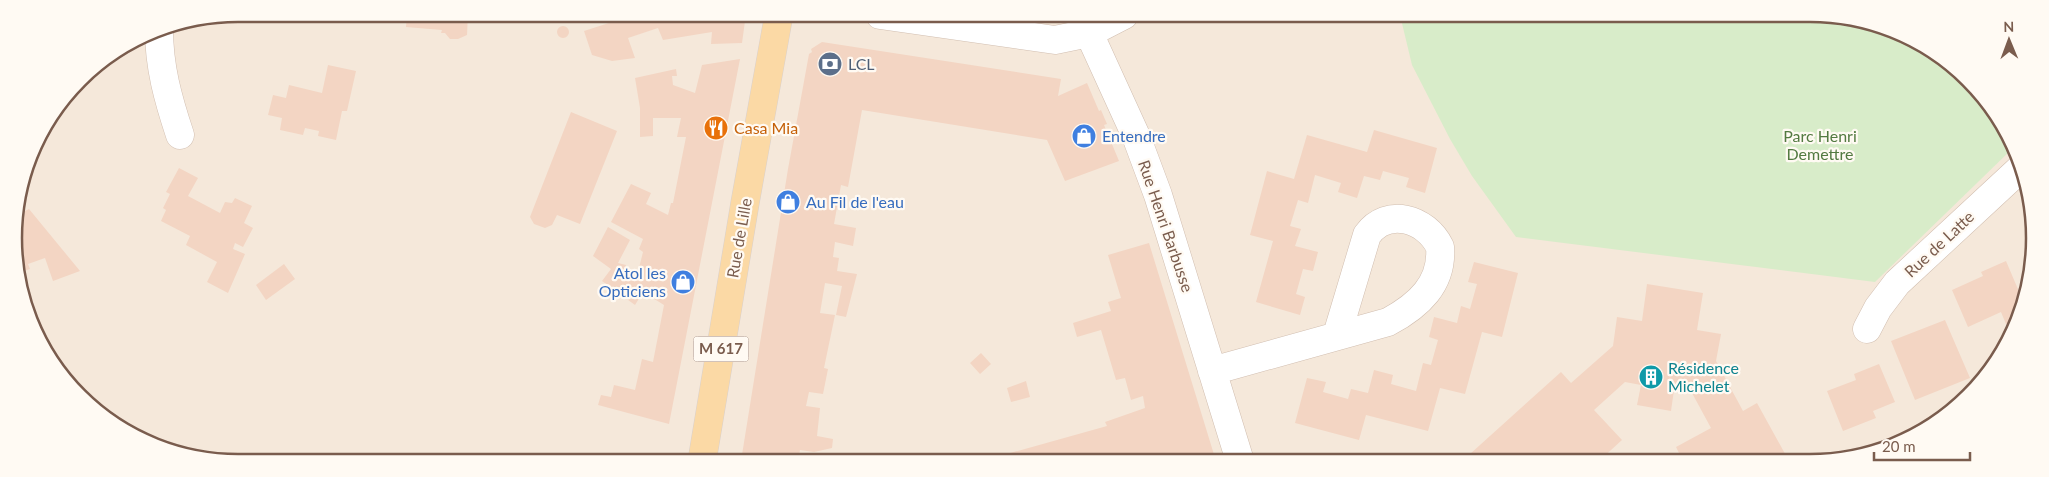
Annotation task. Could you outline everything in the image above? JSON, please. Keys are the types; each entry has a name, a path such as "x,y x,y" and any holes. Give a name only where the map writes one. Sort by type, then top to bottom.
{"main road":[{"name":"Rue de Lille","path":"703,454 778,22"}],"street":[{"path":"976,22 1036,27 1064,40 1089,33 1110,22"},
{"name":"Rue Henri Barbusse","path":"1089,33 1136,136 1158,195 1238,454"},
{"path":"159,38 159,59 164,88 180,135"},
{"name":"Rue de Latte","path":"1867,330 1878,308 1897,283 2016,173"},
{"path":"1212,371 1388,322 1410,309 1428,292 1438,274 1441,256 1436,240 1426,228 1410,220 1391,219 1376,225 1371,230 1367,235 1337,335"}],"shaded area":[{"path":"1810,22 1839,24 1880,34 1919,51 1953,76 1982,107 2004,143 2019,183 2026,224 2025,267 2015,308 1998,347 1973,381 1953,401 1919,426 1893,438 1839,453 210,453 169,443 130,426 96,401 76,381 51,346 34,308 24,267 22,238 24,210 34,169 51,130 76,96 96,76 130,51 169,34 210,24"}],"green space":[{"name":"Parc Henri Demettre","path":"1402,22 1810,22 1839,24 1893,39 1919,51 1942,67 1982,107 1998,131 2008,153 1875,282 1516,237 1472,176 1450,139 1412,65"}],"building":[{"path":"406,22 468,22 467,35 458,39 450,39 445,33 441,33 442,30 406,27"},
{"path":"612,22 745,22 742,43 711,44 712,32 663,40 658,28 628,38 635,58 612,61 592,55 584,31"},
{"path":"565,26 568,27 568,37 561,38 558,37 557,30 558,27"},
{"path":"822,42 1061,79 1058,96 1087,83 1107,124 1104,125 1119,161 1065,181 1047,140 862,110 848,187 841,185 834,224 856,228 853,246 835,242 833,257 839,258 837,271 857,274 846,317 836,315 842,286 825,283 820,313 835,315 824,368 828,369 823,394 809,392 806,406 820,408 817,436 833,439 832,448 814,452 800,450 799,454 742,454 788,169 809,54 812,52 811,49"},
{"path":"740,59 669,424 598,405 601,395 611,397 614,385 635,390 642,359 653,362 664,305 643,292 635,305 602,281 611,269 593,256 608,227 630,240 618,263 626,265 625,269 638,272 643,252 639,249 643,239 611,222 631,184 651,193 646,204 668,215 671,203 673,203 686,137 677,137 681,118 653,118 653,136 640,137 640,108 635,78 676,69 677,76 672,76 673,85 695,93 702,65"},
{"path":"328,65 356,71 347,111 342,111 336,140 318,136 319,131 305,128 303,135 280,130 282,118 268,115 273,95 286,98 289,85 322,93"},
{"path":"571,112 617,131 580,224 557,215 552,225 545,228 534,224 530,217"},
{"path":"1374,130 1437,148 1425,193 1406,187 1409,178 1383,171 1380,180 1364,176 1357,198 1338,192 1341,183 1315,175 1308,203 1298,200 1290,226 1301,229 1295,246 1318,252 1313,271 1303,269 1296,294 1305,297 1300,315 1256,302 1273,241 1250,235 1267,171 1294,179 1307,135 1367,152"},
{"path":"179,168 198,178 188,196 220,213 225,202 232,203 235,198 252,206 244,223 253,228 243,247 235,243 233,249 245,254 228,293 207,282 217,262 186,245 190,236 161,221 166,210 163,208 170,194 166,192"},
{"path":"29,209 80,271 53,281 45,258 28,264 30,269 25,271 22,238 24,212"},
{"path":"1149,243 1214,454 1007,454 1107,426 1105,422 1145,408 1143,396 1131,400 1125,378 1116,380 1101,330 1077,337 1073,323 1111,311 1108,302 1121,298 1108,255"},
{"path":"2006,261 2019,292 2009,323 2006,324 2001,312 1968,327 1952,290 1983,276 1981,272"},
{"path":"1474,262 1518,273 1502,337 1482,332 1465,394 1440,388 1428,431 1366,415 1359,440 1295,423 1307,378 1326,382 1323,392 1348,399 1351,389 1368,393 1374,370 1393,375 1391,384 1416,391 1423,363 1431,365 1438,340 1429,337 1434,317 1457,323 1461,306 1470,309 1477,284 1468,282"},
{"path":"284,264 295,279 266,300 256,285"},
{"name":"Résidence Michelet","path":"1647,284 1703,293 1697,330 1721,334 1716,361 1743,411 1757,403 1785,454 1680,454 1676,447 1711,428 1692,393 1674,390 1671,411 1637,405 1641,385 1625,382 1594,410 1622,440 1607,454 1470,454 1561,372 1571,383 1613,346 1617,317 1642,321"},
{"path":"1945,320 1970,378 1915,400 1891,341"},
{"path":"981,353 991,364 980,374 970,363"},
{"path":"1879,364 1895,402 1873,411 1876,418 1843,431 1827,391 1856,380 1854,374"},
{"path":"1026,381 1030,397 1011,402 1007,388"}],"place":[{"name":"LCL","path":"830,64"},
{"name":"Casa Mia","path":"716,128"},
{"name":"Entendre","path":"1084,136"},
{"name":"Au Fil de l'eau","path":"788,202"},
{"name":"Atol les Opticiens","path":"683,282"},
{"name":"Résidence Michelet","path":"1651,377"}]}
